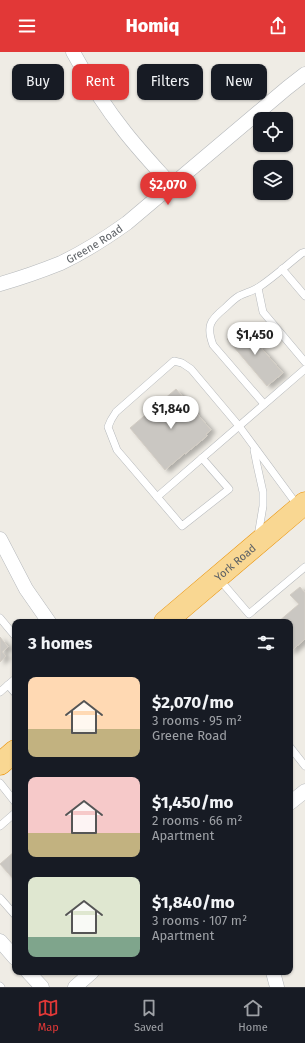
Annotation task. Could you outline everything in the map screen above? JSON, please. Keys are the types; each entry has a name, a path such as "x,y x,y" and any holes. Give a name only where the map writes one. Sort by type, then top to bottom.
{"highway":[{"name":"York Road","path":"171,619 257,543 303,506"},
{"path":"0,764 12,754"}],"street":[{"path":"73,52 108,110 172,186"},
{"name":"Greene Road","path":"0,284 28,276 62,262 106,238 127,223 172,186 305,74"},
{"path":"0,539 26,589 47,619"},
{"path":"293,801 305,791"},
{"path":"0,941 12,955"},
{"path":"31,975 42,987"},
{"path":"75,987 89,975"},
{"path":"275,975 277,987"}],"lane":[{"path":"264,404 213,345 210,336 210,325 216,315 238,296 258,288 305,252"},
{"path":"282,269 305,296"},
{"path":"258,288 263,312 305,362"},
{"path":"202,458 229,489 182,526 117,450 108,427 116,412 174,361 182,363 191,369 303,506"},
{"path":"157,497 305,369"},
{"path":"254,447 263,492 263,506 257,543"},
{"path":"218,577 249,614 305,567"},
{"path":"0,618 12,632"},
{"path":"0,692 12,682"},
{"path":"8,686 12,690"},
{"path":"293,751 305,766"},
{"path":"0,783 12,798"},
{"path":"0,826 12,816"},
{"path":"0,898 12,912"}],"building":[{"path":"242,326 283,373 267,386 227,339"},
{"path":"176,389 211,430 206,434 207,436 165,470 130,428"},
{"path":"300,587 305,593 305,639 293,649 293,619 282,619 299,604 290,595"},
{"path":"0,637 8,647 2,652 6,656 0,662"},
{"path":"12,854 12,878 0,864"}]}
